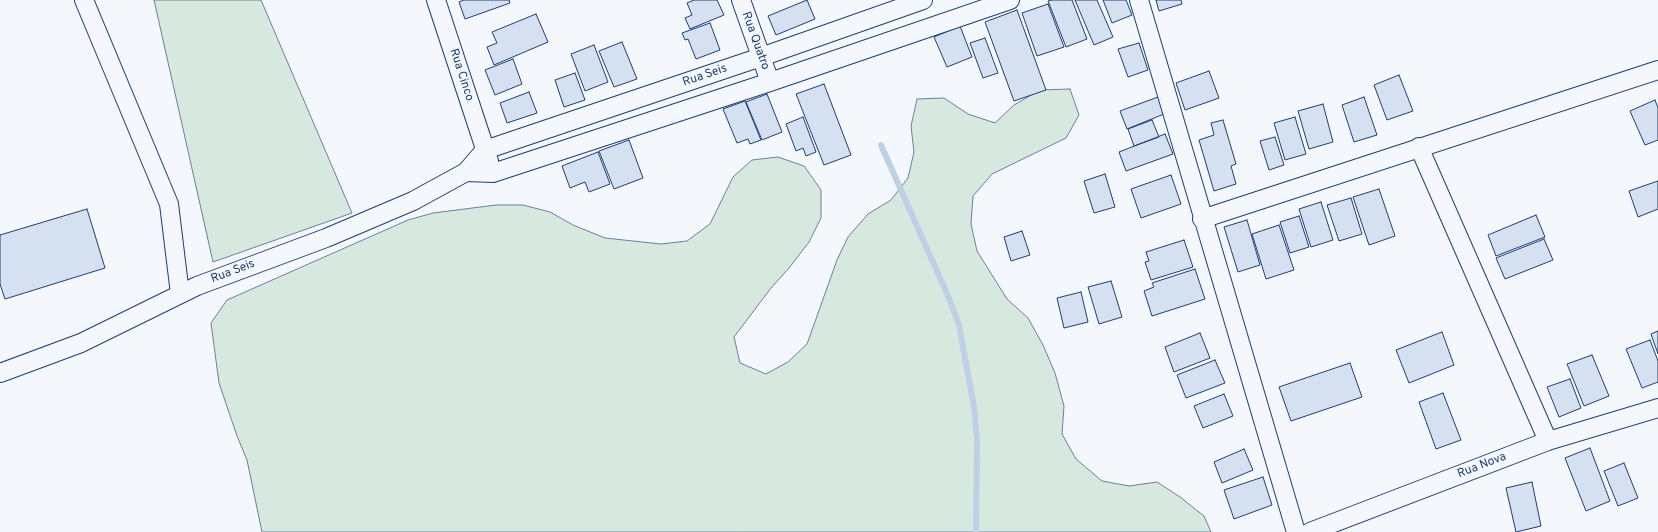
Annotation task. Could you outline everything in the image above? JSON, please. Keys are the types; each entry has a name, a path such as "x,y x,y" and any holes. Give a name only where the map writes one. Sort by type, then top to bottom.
{"street":[{"path":"84,0 169,204 180,294"},
{"name":"Rua Cinco","path":"436,0 493,173"},
{"name":"Rua Quatro","path":"741,0 770,82"},
{"name":"Rua Seis","path":"485,150 761,57 923,0"},
{"path":"466,172 493,173 770,82 1010,0"},
{"path":"1139,0 1202,219 1296,532"},
{"path":"1202,219 1658,70"},
{"path":"1419,147 1548,441"},
{"path":"466,172 485,150"},
{"name":"Rua Seis","path":"0,372 81,343 197,286 326,238 413,200 466,172"},
{"name":"Rua Nova","path":"1310,532 1548,441 1658,408"}],"shaded area":[{"path":"154,0 261,0 352,213 213,262"},
{"path":"1070,89 1079,115 1066,138 992,174 973,196 971,224 977,251 1007,299 1028,318 1043,345 1055,373 1064,406 1062,434 1076,459 1102,481 1129,486 1157,482 1180,497 1204,516 1211,532 262,532 247,460 219,383 211,323 227,300 408,220 433,213 496,205 523,205 550,212 573,225 605,238 661,244 687,241 710,224 733,177 752,160 778,157 804,166 821,190 821,218 809,242 771,288 734,337 740,363 766,374 788,362 807,344 837,260 848,237 868,214 891,200 908,178 914,152 911,126 917,99 944,98 968,114 995,123 1014,105 1040,90"}],"building":[{"path":"464,0 509,0 510,3 465,19 459,2"},
{"path":"694,0 717,0 724,15 690,29 685,18 692,15 687,3"},
{"path":"807,0 815,19 776,35 768,16"},
{"path":"1072,0 1087,39 1066,47 1048,1"},
{"path":"1075,0 1097,0 1113,37 1094,45"},
{"path":"1103,0 1126,0 1132,15 1112,23"},
{"path":"1156,0 1181,0 1182,4 1159,11"},
{"path":"1048,4 1064,47 1037,56 1022,13"},
{"path":"1017,10 1046,90 1014,101 985,22"},
{"path":"536,14 548,42 494,65 487,47 497,43 492,32"},
{"path":"710,23 720,50 696,59 688,39 685,40 682,33"},
{"path":"960,26 972,57 947,67 934,37"},
{"path":"985,38 998,73 983,78 970,43"},
{"path":"622,42 637,79 614,87 599,51"},
{"path":"1139,43 1148,70 1128,77 1118,49"},
{"path":"594,45 608,82 585,91 571,54"},
{"path":"513,59 522,84 495,95 485,70"},
{"path":"1209,71 1219,98 1185,110 1176,83"},
{"path":"575,73 585,100 564,107 555,80"},
{"path":"1399,75 1413,111 1387,120 1374,85"},
{"path":"824,84 851,155 824,165 796,94"},
{"path":"529,92 537,113 507,123 500,103"},
{"path":"767,94 782,132 762,140 746,102"},
{"path":"1158,97 1164,114 1127,129 1120,111"},
{"path":"1364,97 1377,135 1354,142 1342,105"},
{"path":"1655,100 1658,108 1658,140 1645,145 1630,111"},
{"path":"745,101 761,140 750,144 748,139 737,143 723,109"},
{"path":"1323,104 1333,142 1309,149 1298,111"},
{"path":"803,117 816,152 806,156 803,148 796,151 786,124"},
{"path":"1295,117 1306,154 1285,160 1274,123"},
{"path":"1152,120 1159,137 1134,146 1128,129"},
{"path":"1223,120 1236,164 1231,166 1236,184 1214,191 1199,140 1214,135 1211,123"},
{"path":"1165,134 1173,154 1126,171 1119,152"},
{"path":"1275,137 1284,165 1269,170 1260,141"},
{"path":"629,140 643,178 614,189 599,151"},
{"path":"598,152 610,184 589,192 585,182 570,188 562,166"},
{"path":"1105,174 1115,207 1094,213 1084,181"},
{"path":"1171,175 1181,204 1141,218 1131,189"},
{"path":"1658,181 1658,209 1638,217 1629,191"},
{"path":"1379,189 1395,236 1369,245 1353,197"},
{"path":"1351,198 1362,234 1339,241 1327,205"},
{"path":"1321,202 1333,240 1311,247 1299,209"},
{"path":"87,209 105,268 5,299 0,284 0,235"},
{"path":"1536,215 1545,237 1496,256 1488,235"},
{"path":"1299,216 1309,247 1290,253 1280,222"},
{"path":"1247,220 1260,265 1238,272 1224,227"},
{"path":"1279,225 1294,270 1266,279 1252,234"},
{"path":"1022,231 1030,255 1011,261 1004,237"},
{"path":"1544,239 1553,260 1505,279 1496,258"},
{"path":"1184,240 1193,267 1151,280 1145,262 1149,261 1146,252"},
{"path":"1195,269 1205,299 1152,316 1144,291 1154,287 1152,283"},
{"path":"1111,281 1122,317 1099,324 1088,287"},
{"path":"1081,292 1088,322 1064,328 1057,298"},
{"path":"1658,331 1658,354 1651,334"},
{"path":"1442,332 1454,365 1409,383 1396,350"},
{"path":"1200,333 1210,358 1174,372 1165,347"},
{"path":"1650,340 1658,361 1658,382 1642,388 1626,349"},
{"path":"1592,355 1609,396 1584,406 1567,364"},
{"path":"1215,360 1225,383 1186,398 1177,375"},
{"path":"1350,363 1362,397 1291,421 1279,387"},
{"path":"1570,379 1581,408 1559,417 1547,387"},
{"path":"1443,393 1461,440 1436,449 1419,402"},
{"path":"1224,394 1233,416 1203,428 1194,406"},
{"path":"1590,448 1610,501 1586,511 1565,458"},
{"path":"1244,449 1253,470 1222,483 1214,462"},
{"path":"1624,463 1638,498 1618,506 1604,471"},
{"path":"1263,477 1272,505 1234,519 1224,490"},
{"path":"1532,482 1541,526 1516,532 1506,488"}],"waterway":[{"path":"881,145 948,296 959,325 974,407 977,440 976,532"}]}
